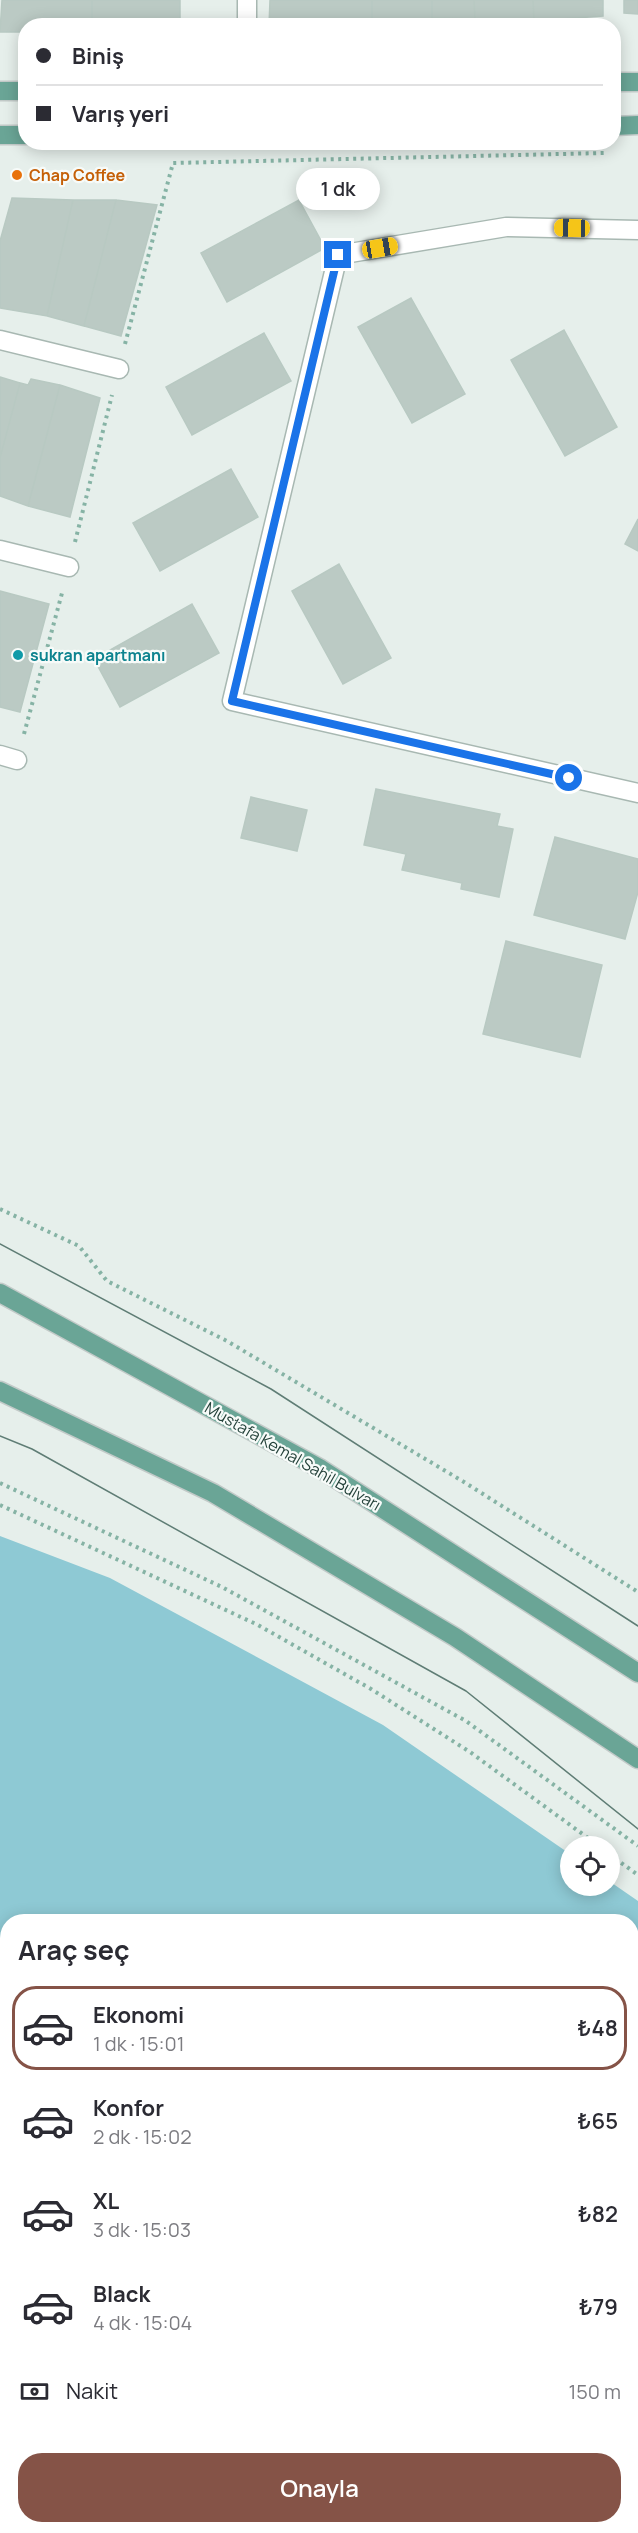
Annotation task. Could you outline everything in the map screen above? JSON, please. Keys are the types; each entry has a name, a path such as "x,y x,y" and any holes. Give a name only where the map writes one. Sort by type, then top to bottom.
{"main road":[{"path":"621,82 638,82"},
{"path":"0,91 18,91"},
{"path":"621,126 638,125"},
{"path":"0,135 18,135"},
{"name":"Mustafa Kemal Sahil Bulvarı","path":"0,1293 321,1469 638,1673"},
{"path":"0,1391 213,1492 455,1637 638,1759"}],"street":[{"path":"247,0 247,18"},
{"path":"638,230 506,227 338,255 232,701 638,793"},
{"path":"0,340 118,369"},
{"path":"0,550 69,567"}],"path":[{"path":"9,758 69,567 118,369 173,163 615,152"},
{"path":"0,1209 79,1245 108,1281 227,1341 464,1482 638,1592"},
{"path":"0,1483 222,1587 466,1721 638,1846"},
{"path":"0,1505 258,1625 330,1666 470,1752 585,1836"},
{"path":"620,1862 638,1875"}],"water":[{"path":"0,1536 110,1578 383,1725 560,1847 560,1896 620,1896 620,1889 638,1901 638,1914 0,1914"}],"building":[{"path":"2,0 92,0 92,18 18,18 18,32 0,32"},
{"path":"92,0 180,0 180,18 92,18"},
{"path":"270,0 372,0 372,18 269,18"},
{"path":"372,0 432,0 432,18 372,18"},
{"path":"432,0 474,0 475,18 432,18"},
{"path":"474,0 533,0 534,18 475,18"},
{"path":"533,0 603,0 603,16 534,18"},
{"path":"624,0 638,0 638,14 624,13"},
{"path":"12,198 73,200 47,316 0,308 0,241"},
{"path":"73,200 116,200 84,326 47,316"},
{"path":"116,200 157,205 121,336 84,326"},
{"path":"299,200 325,248 227,302 201,253"},
{"path":"411,298 465,394 412,423 358,327"},
{"path":"564,330 617,427 565,456 511,360"},
{"path":"264,333 291,381 192,435 166,387"},
{"path":"0,377 20,383 0,458"},
{"path":"31,379 60,385 28,506 0,496 0,458 20,383 28,385"},
{"path":"60,385 100,398 70,517 28,506"},
{"path":"231,469 258,517 160,571 133,523"},
{"path":"638,519 638,551 625,544"},
{"path":"339,564 391,658 343,684 292,591"},
{"name":"sukran apartmanı","path":"0,591 49,604 20,712 0,707"},
{"path":"192,604 219,653 120,707 94,659"},
{"path":"376,789 500,814 497,826 513,829 499,897 461,889 462,883 402,870 406,854 364,845"},
{"path":"251,797 307,810 297,851 241,838"},
{"path":"555,837 638,859 638,892 625,939 534,915"},
{"path":"506,941 602,965 580,1057 483,1034"}],"tram line":[{"path":"0,1244 271,1389 638,1626"},
{"path":"0,1436 32,1449 466,1691 638,1829"}],"place":[{"name":"Chap Coffee","path":"17,175"},
{"name":"sukran apartmanı","path":"18,655"}],"route":[{"path":"338,255 232,701 569,778"}]}
